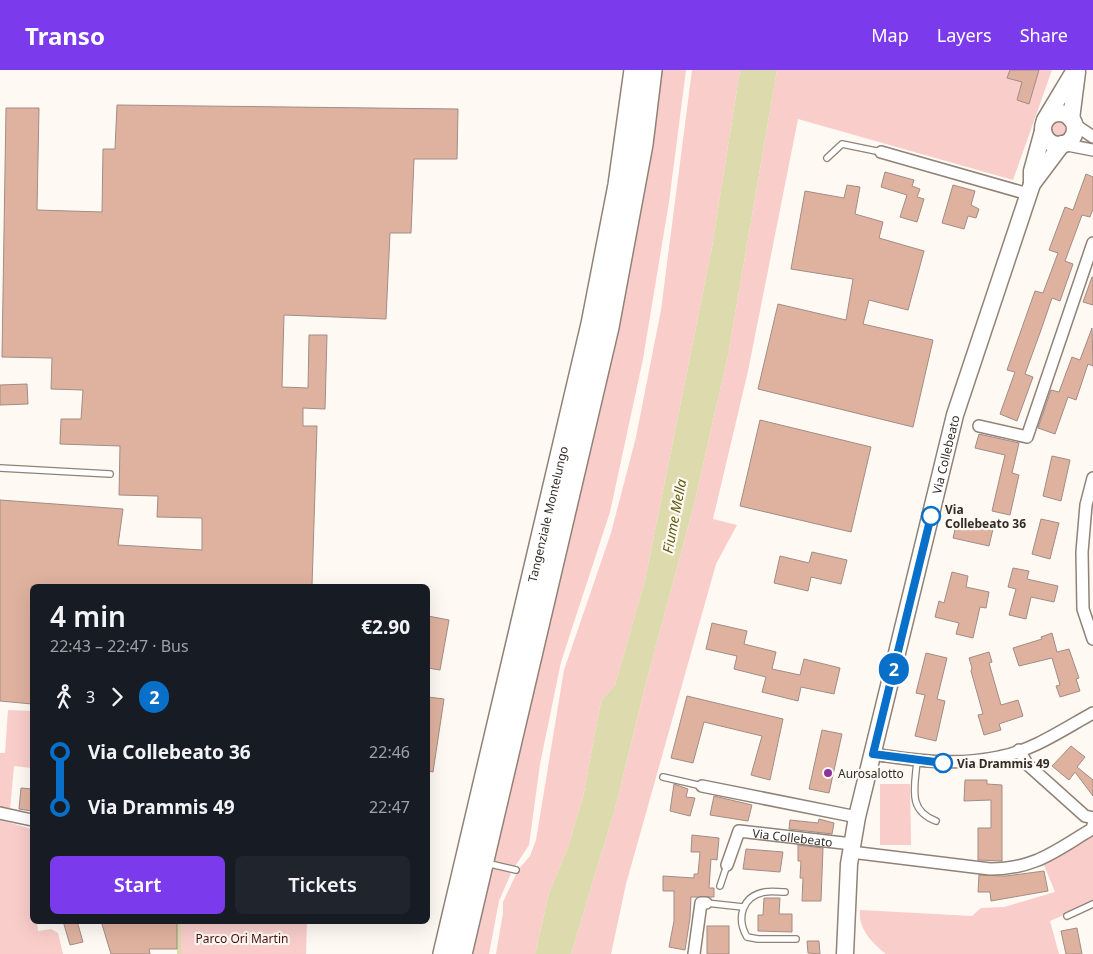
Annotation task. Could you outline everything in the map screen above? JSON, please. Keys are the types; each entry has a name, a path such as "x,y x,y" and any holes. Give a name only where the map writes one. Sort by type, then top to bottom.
{"highway":[{"name":"Tangenziale Montelungo","path":"444,954 592,324 621,176 635,70"},
{"name":"Tangenziale Montelungo","path":"460,954 608,326 639,161 651,70"}],"street":[{"name":"Via Collebeato","path":"1072,122 1076,70"},
{"name":"Via Collebeato","path":"845,954 851,848 856,817 955,415 1030,189 1032,171 1044,126 1076,70"},
{"path":"1093,137 1072,122 1067,116 1057,113 1052,114 1044,126 1048,140 1093,150"},
{"path":"1062,144 1067,142 1074,134 1072,122"},
{"name":"Via Collebeato","path":"1030,189 1062,144"},
{"path":"881,152 1030,189"},
{"path":"979,426 1027,437 1093,243"},
{"path":"1093,478 1086,505 1082,552 1083,609 1093,639"},
{"path":"873,754 943,763 1001,757 1093,713"},
{"path":"1019,750 1027,764 1086,816 1093,818"},
{"path":"702,786 856,817"},
{"path":"0,813 30,820"},
{"path":"851,848 990,869 1011,869 1036,863 1092,829 1093,826"},
{"name":"Via Collebeato","path":"727,865 739,831 851,848"},
{"path":"694,954 701,903 706,903"}],"lane":[{"path":"827,158 842,144 881,152"},
{"path":"0,468 110,474"},
{"path":"917,761 914,794 917,808 924,816 936,821"},
{"path":"663,777 702,786"},
{"path":"482,862 516,870"},
{"path":"720,886 727,865"},
{"path":"785,892 766,892 756,896 743,907 740,915 747,937 758,940 796,939"},
{"path":"706,903 743,907"},
{"path":"1067,916 1093,904"}],"green space":[{"path":"662,70 686,70 669,202 643,359 610,512 561,662 540,764 529,845 512,871 499,901 489,954 469,954 604,395 650,162"},
{"path":"692,70 740,70 712,247 645,580 615,685 601,701 583,797 568,847 549,893 535,954 496,954 503,902 518,870 530,856 536,840 564,670 611,533 636,437 661,310"},
{"path":"777,70 1052,70 1013,180 798,119 748,371 713,519 737,525 716,564 626,884 611,954 571,954 615,809 647,679 694,505 728,355"},
{"path":"1059,119 1066,122 1069,129 1066,136 1059,139 1052,136 1049,129 1052,122"},
{"path":"8,710 30,711 30,768 14,766 10,810 0,807 0,753 5,753"},
{"path":"880,784 910,784 911,845 880,845"},
{"path":"0,820 30,828 30,924 37,924 38,931 51,929 58,933 63,954 0,954"},
{"path":"1093,828 1093,902 1050,921 1059,954 886,954 871,940 861,923 860,910 972,916 981,908 1004,907 1055,892 1040,855"},
{"name":"Parco Ori Martin","path":"177,924 307,924 306,954 177,954"}],"water":[{"name":"Fiume Mella","path":"740,70 777,70 728,355 694,505 647,679 615,809 571,954 535,954 549,893 568,847 583,797 601,701 615,685 645,580 712,247"}],"building":[{"path":"1010,70 1039,70 1029,104 1017,100 1022,82 1007,78"},
{"path":"117,105 458,109 457,159 414,159 411,233 390,233 386,319 284,315 282,387 308,388 309,335 327,335 325,409 303,408 303,426 317,426 312,584 30,584 30,704 0,701 0,500 123,509 118,545 202,550 202,518 157,517 158,496 119,495 120,446 60,444 61,419 81,419 83,390 51,389 52,358 2,357 6,108 39,108 37,210 102,212 103,149 115,149"},
{"path":"885,172 914,180 912,186 920,189 917,197 924,199 917,222 900,217 907,195 881,187"},
{"path":"1086,174 1093,177 1093,209 1090,217 1082,215 1065,261 1073,264 1060,301 1052,298 1025,374 1033,377 1017,421 1000,414 1015,372 1007,370 1035,291 1043,293 1058,253 1049,250 1065,207 1073,210"},
{"path":"847,185 860,187 855,214 883,222 879,238 924,251 908,310 869,300 863,324 933,340 913,427 758,389 778,304 846,320 853,279 791,269 805,191 844,198"},
{"path":"953,185 975,191 971,205 979,209 976,218 968,216 964,229 942,223"},
{"path":"1093,277 1093,305 1083,302"},
{"path":"1092,328 1093,366 1088,364 1076,400 1068,397 1055,434 1038,428 1051,390 1059,392 1072,357 1080,360"},
{"path":"27,384 28,404 0,405 0,385"},
{"path":"760,420 871,447 851,532 740,506"},
{"path":"979,434 1019,443 1012,473 1019,475 1010,515 992,511 1005,455 975,448"},
{"path":"1052,456 1070,460 1061,501 1043,496"},
{"path":"1041,519 1059,523 1050,559 1032,554"},
{"path":"957,521 993,529 989,546 953,538"},
{"path":"812,552 847,560 841,584 811,577 808,591 774,583 780,556 809,563"},
{"path":"1013,568 1029,571 1027,579 1058,586 1054,602 1031,597 1026,619 1009,615 1016,589 1008,587"},
{"path":"952,572 968,576 966,587 989,592 986,608 980,607 973,638 956,634 959,623 935,617 939,601 944,603"},
{"path":"430,616 449,620 440,670 430,668"},
{"path":"712,623 747,631 744,644 776,652 772,669 800,675 804,659 840,668 834,694 801,687 798,701 762,692 766,677 734,669 737,656 706,649"},
{"path":"1052,633 1057,652 1069,649 1079,678 1076,679 1080,691 1060,697 1056,686 1060,685 1052,658 1019,666 1013,648 1042,639 1041,637"},
{"path":"989,652 992,662 989,663 1001,705 1018,700 1023,716 999,724 1001,730 984,735 978,715 983,714 969,658"},
{"path":"926,653 947,658 937,699 945,701 936,741 915,736 925,695 916,693"},
{"path":"687,696 783,719 770,780 751,775 762,736 704,722 693,763 671,758"},
{"path":"430,697 444,699 433,772 430,771"},
{"path":"822,730 842,734 829,793 809,789"},
{"path":"1071,746 1085,757 1077,767 1093,780 1093,796 1075,772 1069,780 1052,766"},
{"path":"965,780 987,780 987,784 1002,785 1002,861 978,860 978,828 991,828 991,800 964,801"},
{"path":"674,784 688,789 686,797 695,798 690,816 670,811"},
{"path":"21,788 30,789 30,811 19,809"},
{"path":"714,796 752,805 748,821 710,815"},
{"path":"819,819 834,823 832,834 789,829 790,820 818,823"},
{"path":"692,835 719,838 717,860 711,859 709,888 714,888 714,897 691,897 685,950 669,947 674,921 674,891 663,891 663,876 694,878 694,874 698,874 700,852 691,852"},
{"path":"798,845 823,848 821,901 802,901 803,878 800,878 801,861 798,861"},
{"path":"746,849 783,852 780,872 743,869"},
{"path":"1044,871 1048,891 991,901 990,892 978,892 979,875 1006,876"},
{"path":"764,898 780,898 779,914 792,914 792,932 758,931 758,915 763,915"},
{"path":"64,924 78,924 83,942 70,945"},
{"path":"102,924 177,924 177,949 149,949 150,954 111,954"},
{"path":"707,926 729,926 729,954 707,954"},
{"path":"1077,928 1082,954 1066,954 1061,931"},
{"path":"807,941 819,941 820,954 808,953"}],"waterway":[{"path":"179,924 179,954"}],"bus line":[{"name":"2","path":"931,516 873,754 943,763"}],"place":[{"name":"Via Collebeato 36","path":"931,516"},
{"name":"Via Drammis 49","path":"943,763"},
{"name":"Aurosalotto","path":"828,773"}]}
